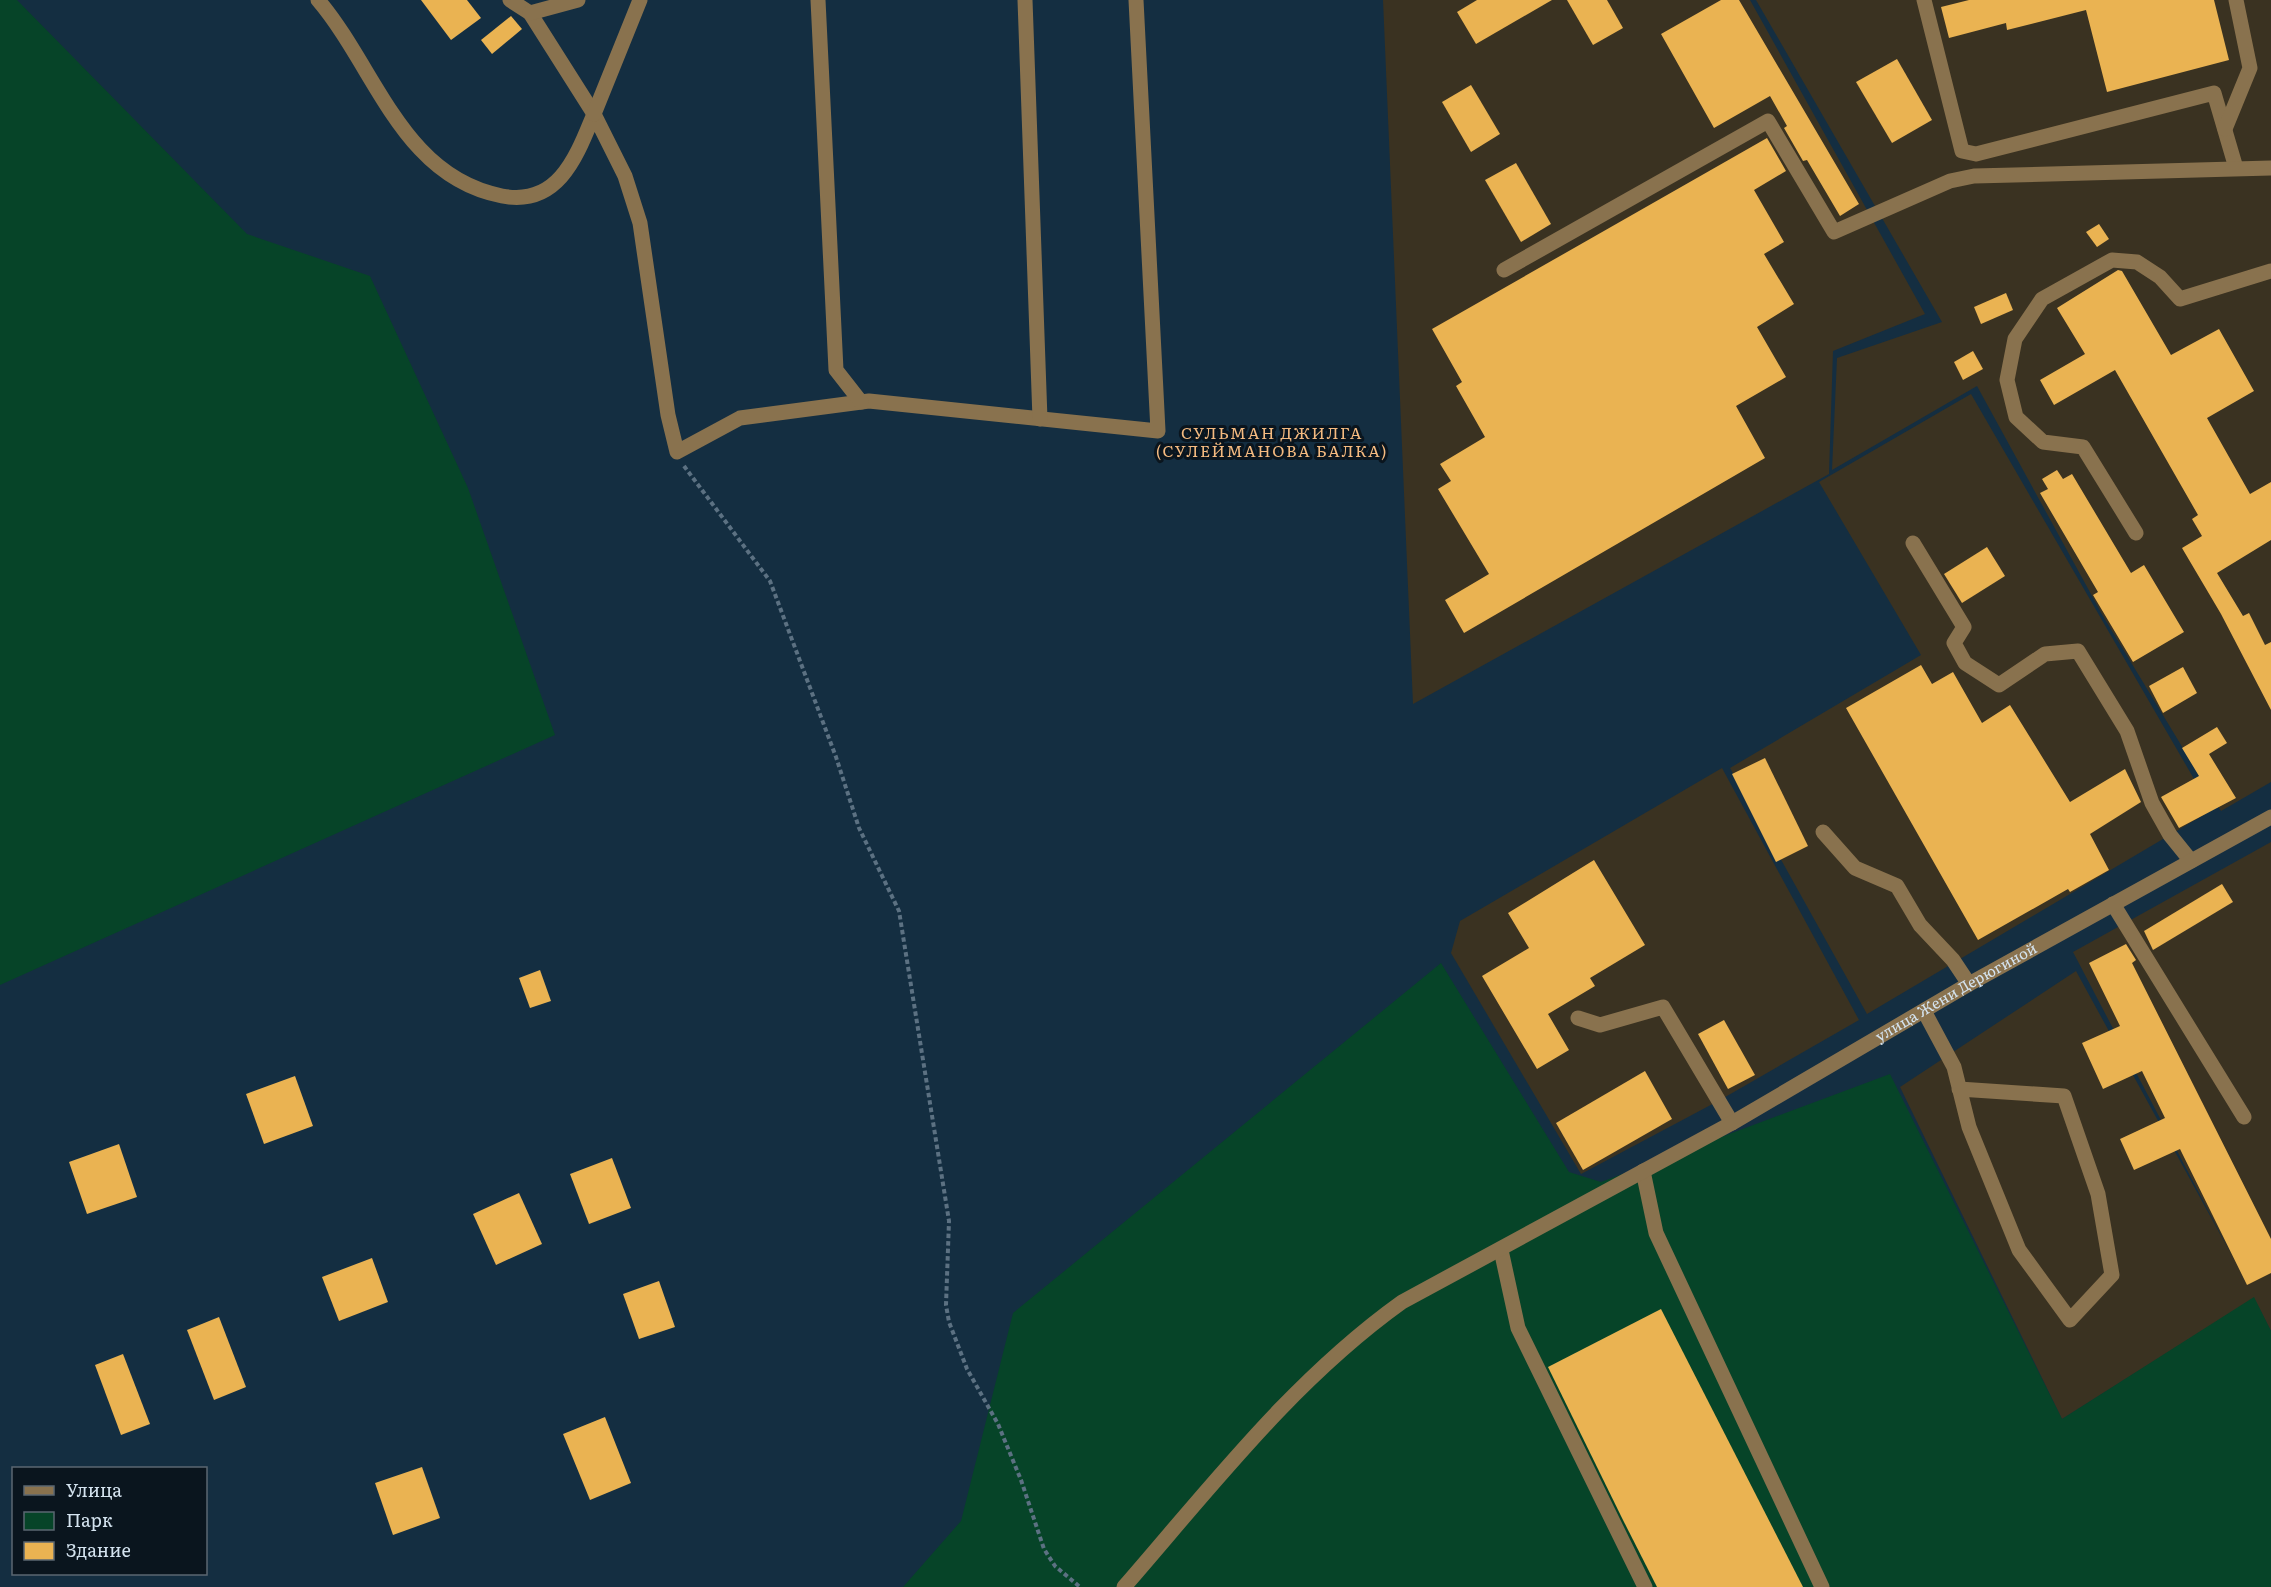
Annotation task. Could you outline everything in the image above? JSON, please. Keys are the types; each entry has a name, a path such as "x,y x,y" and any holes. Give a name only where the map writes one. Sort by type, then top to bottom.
{"street":[{"path":"318,0 411,140 439,168 487,193 509,197 532,195 549,188 575,160 640,0"},
{"path":"510,0 531,13 594,114 625,176 640,223 668,415 677,452 740,418 861,402 1158,431 1136,0"},
{"path":"531,13 578,0"},
{"path":"818,0 836,370 861,402"},
{"path":"1025,0 1040,419"},
{"path":"1924,0 1962,151 1976,154 2214,93 2236,168"},
{"path":"2225,129 2250,68 2236,0"},
{"path":"1504,270 1768,121 1834,232 1950,180 1974,176 2271,168"},
{"path":"2136,533 2083,447 2043,442 2016,417 2007,380 2015,339 2042,299 2112,260 2137,262 2160,277 2180,299 2271,271"},
{"path":"1913,543 1964,627 1954,643 1965,663 1999,685 2045,654 2078,651 2127,731 2156,811 2170,835 2191,861"},
{"name":"улица Жени Дерюгиной","path":"1125,1586 1277,1411 1360,1332 1402,1302 1732,1123 1969,984 2271,817"},
{"path":"1823,832 1855,868 1897,886 1920,925 1953,960 1969,984"},
{"path":"2113,904 2244,1117"},
{"path":"1578,1018 1600,1026 1663,1007 1732,1123"},
{"path":"1924,1011 1954,1067 1959,1089 1969,1127 2019,1250 2070,1320 2112,1275 2098,1194 2064,1096 1959,1089"},
{"path":"1643,1171 1656,1233 1822,1587"},
{"path":"1501,1250 1518,1328 1645,1587"}],"path":[{"path":"677,452 687,473 770,581 860,828 899,911 949,1221 946,1305 949,1322 967,1369 998,1424 1021,1480 1044,1549 1055,1566 1080,1587"}],"shaded area":[{"path":"1383,0 1750,0 1925,314 1833,351 1829,474 1413,704"},
{"path":"1756,0 2271,0 2271,782 2221,811 2103,616 1977,386 1832,470 1837,358 1942,322"},
{"path":"1971,394 2212,810 1867,1014 1730,768 1921,655 1819,482"},
{"path":"1722,768 1859,1020 1720,1100 1581,1174 1451,953 1460,921"},
{"path":"2271,842 2271,1331 2254,1298 2062,1419 1900,1087 2076,971 2231,1254 2073,952"}],"green space":[{"path":"0,0 17,0 247,234 370,276 468,488 555,735 0,985"},
{"path":"1441,963 1569,1172 1601,1182 1890,1074 2062,1419 2254,1297 2271,1331 2271,1587 903,1587 961,1521 1013,1313"}],"building":[{"path":"421,0 467,0 481,18 451,40"},
{"path":"1477,0 1552,0 1476,44 1457,12"},
{"path":"1567,0 1607,0 1623,28 1593,45"},
{"path":"1721,0 1739,0 1859,204 1840,216 1807,160 1803,161 1784,128 1787,126 1770,96 1714,128 1661,34"},
{"path":"1969,0 2214,0 2229,60 2107,92 2086,10 2007,30 2006,23 1949,38 1941,7"},
{"path":"511,16 522,29 492,54 481,40"},
{"path":"1897,59 1932,120 1892,143 1856,82"},
{"path":"1471,85 1500,134 1471,152 1442,102"},
{"path":"1767,138 1786,171 1754,190 1784,242 1764,254 1794,304 1757,327 1786,377 1736,406 1765,458 1464,633 1445,600 1489,574 1438,489 1451,481 1440,464 1485,437 1456,386 1462,382 1432,329"},
{"path":"1516,163 1551,224 1521,242 1485,180"},
{"path":"2099,224 2109,239 2097,247 2086,232"},
{"path":"2118,270 2122,271 2171,355 2219,329 2254,391 2207,418 2250,494 2271,482 2271,540 2217,573 2243,616 2249,613 2265,645 2271,642 2271,710 2221,614 2182,548 2202,536 2192,519 2198,515 2115,370 2054,405 2040,380 2085,354 2057,308"},
{"path":"2006,293 2013,310 1981,324 1974,307"},
{"path":"1973,351 1983,369 1963,380 1954,362"},
{"path":"2057,470 2063,479 2072,474 2131,573 2144,565 2184,632 2133,662 2093,595 2098,592 2040,493 2048,489 2042,479"},
{"path":"1987,547 2005,576 1962,603 1944,574"},
{"path":"1921,665 1932,684 1953,672 1982,723 2010,705 2070,802 2125,769 2141,802 2090,834 2109,870 2070,892 2068,889 1978,940 1846,708"},
{"path":"2183,667 2197,693 2163,713 2149,686"},
{"path":"2217,727 2227,743 2209,754 2236,798 2179,828 2161,797 2199,776 2182,748"},
{"path":"1765,758 1808,846 1776,862 1732,774"},
{"path":"1594,860 1645,945 1590,978 1595,986 1548,1014 1569,1050 1537,1069 1482,976 1529,948 1508,913"},
{"path":"2222,884 2233,902 2153,950 2144,931"},
{"path":"2126,944 2136,960 2132,963 2271,1239 2271,1273 2247,1285 2180,1149 2134,1170 2120,1139 2165,1118 2142,1071 2103,1089 2082,1043 2120,1026 2089,963"},
{"path":"540,970 551,1001 530,1008 519,978"},
{"path":"1724,1020 1755,1075 1728,1089 1698,1034"},
{"path":"1645,1071 1672,1119 1583,1170 1556,1123"},
{"path":"295,1076 313,1126 264,1144 246,1094"},
{"path":"119,1144 137,1197 87,1214 69,1162"},
{"path":"612,1158 631,1208 589,1224 570,1174"},
{"path":"519,1193 542,1244 496,1265 473,1214"},
{"path":"372,1258 388,1302 339,1321 322,1277"},
{"path":"659,1281 675,1327 639,1339 623,1294"},
{"path":"1661,1309 1803,1587 1657,1587 1548,1367"},
{"path":"219,1317 246,1387 214,1400 187,1330"},
{"path":"123,1354 150,1424 121,1435 95,1365"},
{"path":"605,1417 631,1483 590,1500 563,1434"},
{"path":"422,1467 440,1518 393,1535 375,1483"}],"district":[{"name":"СУЛЬМАН ДЖИЛГА (СУЛЕЙМАНОВА БАЛКА)","path":"1272,442"}]}
